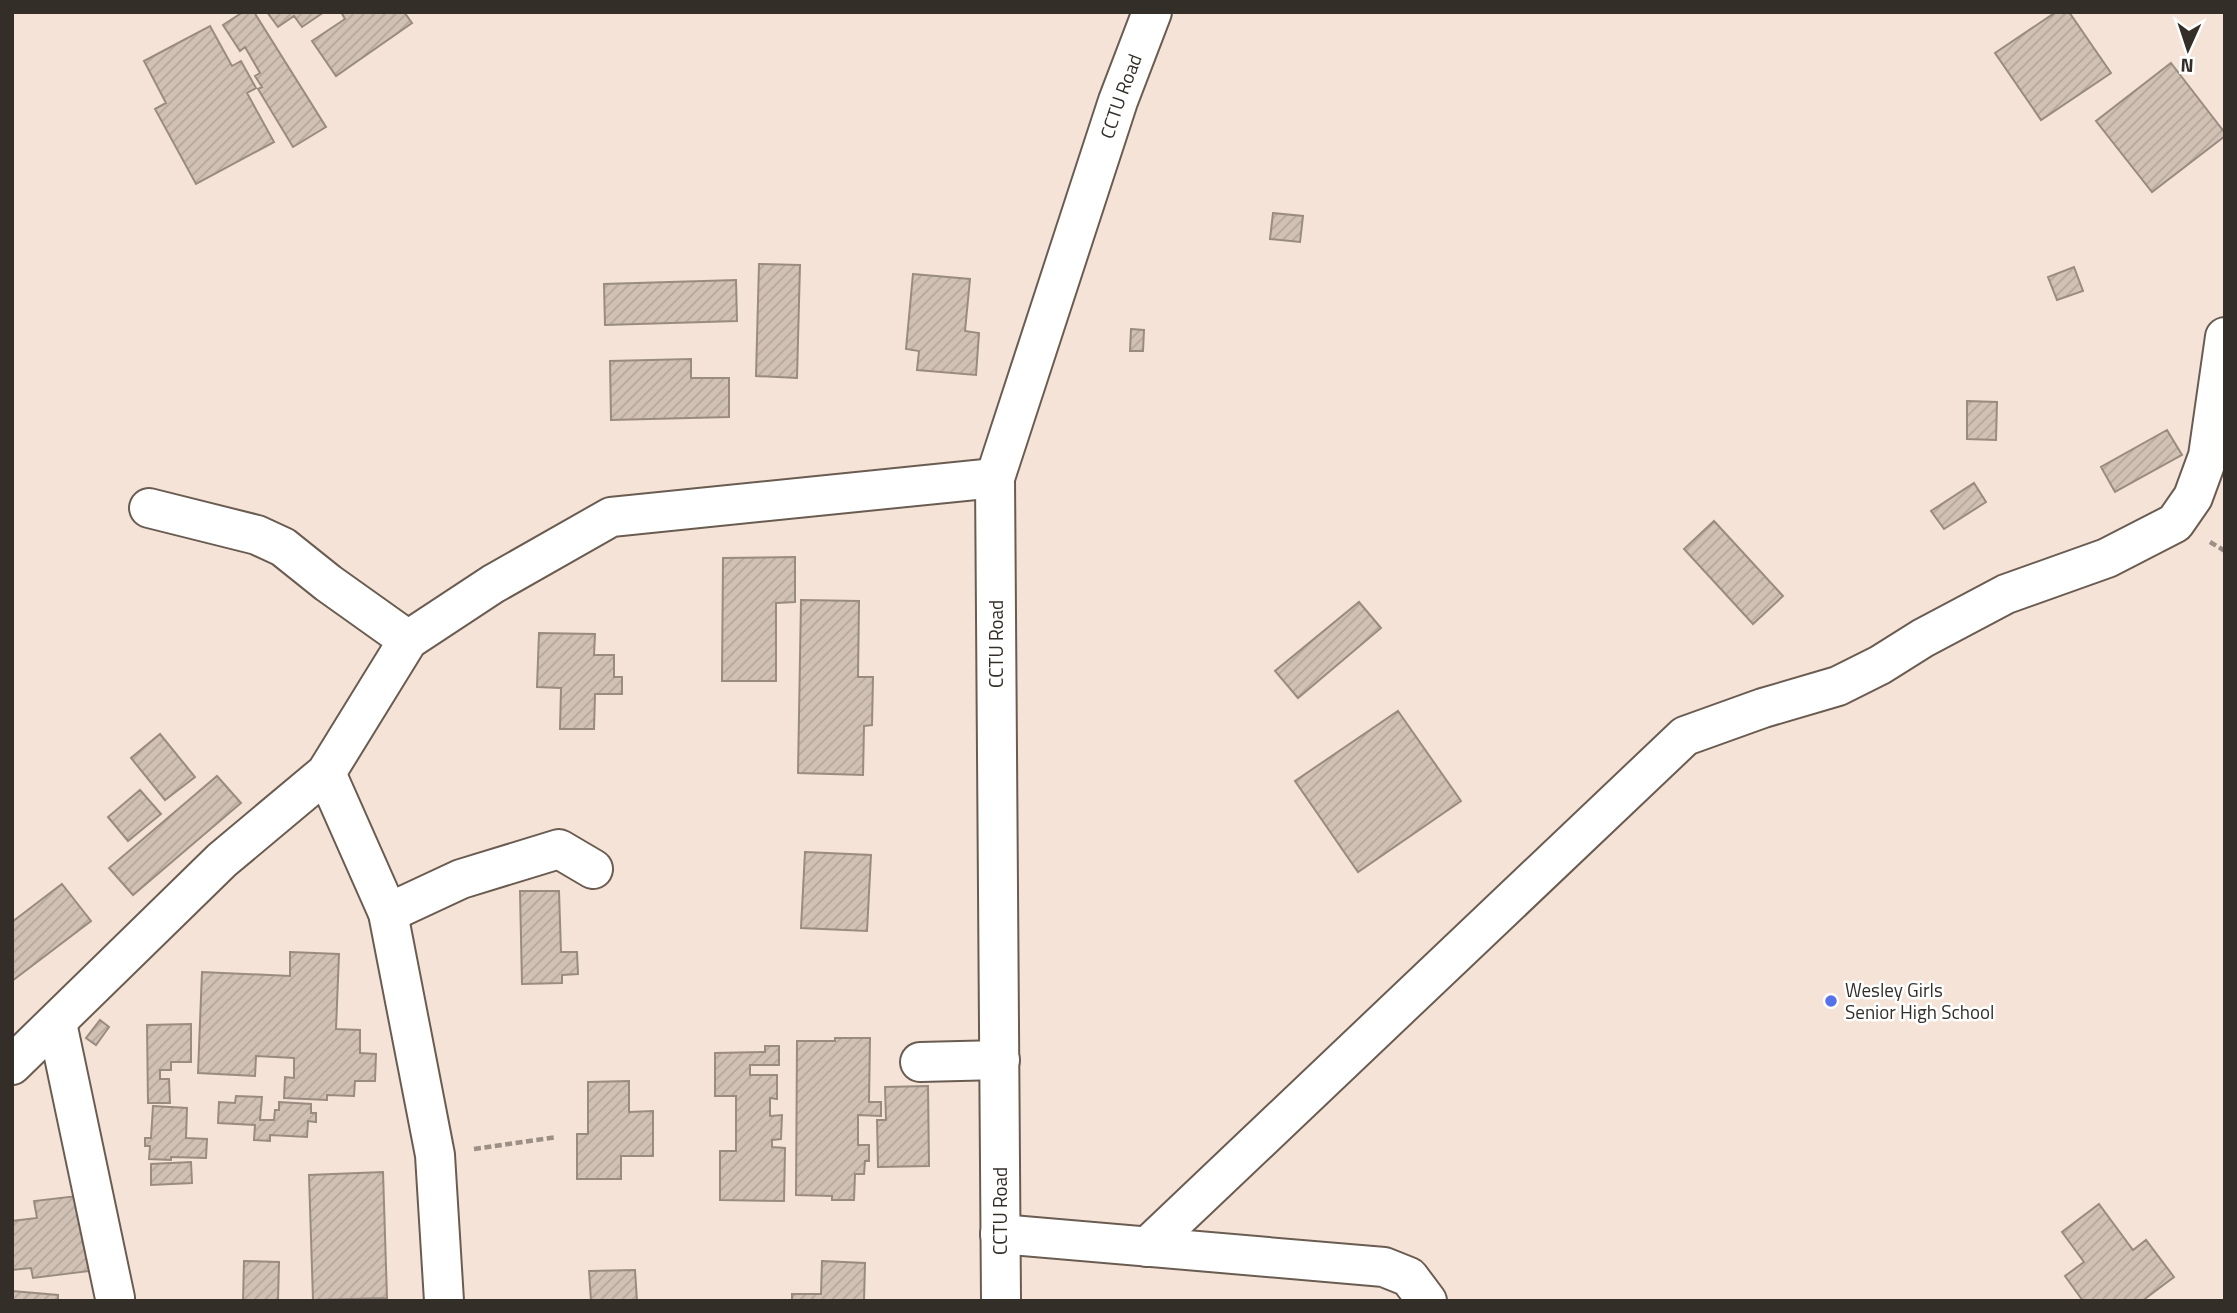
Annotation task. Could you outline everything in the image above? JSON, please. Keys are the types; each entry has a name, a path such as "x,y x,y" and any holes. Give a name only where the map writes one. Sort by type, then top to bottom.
{"street":[{"name":"CCTU Road","path":"1000,1301 995,478 1118,101 1152,12"},
{"path":"1147,1247 1685,736 1763,708 1838,686 2006,594 2107,558 2175,523 2193,497 2208,456 2225,337"},
{"path":"12,1065 222,860 326,772 408,640 493,584 611,517 995,478"},
{"path":"149,508 257,535 283,547 408,640"},
{"path":"326,772 388,913 435,1155 444,1301"},
{"path":"388,913 461,879 559,849 593,869"},
{"path":"57,1023 115,1298"},
{"path":"920,1062 1000,1060"},
{"path":"1000,1234 1384,1267 1409,1278 1427,1301"}],"path":[{"path":"435,1155 557,1137"}],"building":[{"path":"243,12 254,12 326,127 293,147 258,89 262,87 255,76 260,73 245,47 240,51 223,25"},
{"path":"267,12 324,12 302,27 294,16 278,27"},
{"path":"341,12 404,12 412,23 336,76 312,41 345,19"},
{"path":"2056,12 2069,12 2111,73 2041,120 1995,53"},
{"path":"210,26 232,66 241,61 256,88 247,93 274,142 196,184 155,109 166,103 144,61"},
{"path":"2171,63 2225,136 2152,192 2096,121"},
{"path":"1273,213 1303,216 1300,242 1270,239"},
{"path":"759,264 800,265 797,378 756,376"},
{"path":"2074,267 2083,291 2057,300 2048,277"},
{"path":"913,274 970,279 965,331 979,333 976,375 917,370 919,351 906,349"},
{"path":"736,280 737,321 605,325 604,284"},
{"path":"1131,329 1144,330 1143,351 1130,351"},
{"path":"691,359 691,378 729,378 729,417 611,420 610,361"},
{"path":"1967,401 1997,402 1996,440 1967,439"},
{"path":"2167,430 2182,455 2115,492 2101,467"},
{"path":"1974,483 1986,502 1944,529 1931,511"},
{"path":"1714,521 1783,596 1753,624 1684,549"},
{"path":"795,557 795,602 776,603 776,681 722,681 723,558"},
{"path":"801,600 859,601 858,677 873,677 872,725 864,726 863,775 798,773"},
{"path":"1359,602 1381,628 1298,698 1275,671"},
{"path":"539,633 595,634 594,655 614,655 614,677 622,677 622,694 595,694 594,729 560,729 561,688 537,687"},
{"path":"1398,711 1461,801 1358,872 1295,781"},
{"path":"160,734 195,777 165,800 131,758"},
{"path":"217,776 241,803 133,895 109,868"},
{"path":"140,790 161,814 128,841 108,817"},
{"path":"805,852 871,855 867,931 801,928"},
{"path":"62,884 91,921 12,981 12,922"},
{"path":"520,891 559,891 561,952 577,952 578,974 562,975 562,983 522,984"},
{"path":"290,952 339,954 336,1029 360,1030 360,1053 376,1054 375,1081 355,1081 354,1096 327,1095 327,1100 284,1098 285,1077 294,1078 294,1058 256,1056 255,1076 198,1073 202,972 290,976"},
{"path":"100,1020 109,1027 96,1045 86,1038"},
{"path":"191,1024 191,1062 171,1062 171,1070 160,1070 160,1079 169,1079 170,1103 148,1103 147,1025"},
{"path":"835,1038 870,1038 869,1102 881,1102 881,1116 858,1115 858,1145 869,1145 869,1161 865,1161 864,1174 855,1174 854,1200 796,1195 797,1041 835,1041"},
{"path":"765,1046 779,1046 779,1065 750,1065 750,1075 777,1075 777,1099 770,1098 770,1116 782,1115 781,1139 772,1140 772,1147 785,1148 784,1201 720,1200 720,1151 736,1151 736,1096 715,1096 715,1053 765,1052"},
{"path":"629,1081 629,1112 653,1111 653,1156 621,1156 621,1179 577,1179 577,1134 588,1134 588,1082"},
{"path":"928,1086 929,1166 878,1167 877,1120 886,1120 885,1087"},
{"path":"236,1096 262,1097 260,1120 274,1120 275,1110 279,1110 279,1102 311,1104 311,1113 316,1113 316,1122 308,1121 307,1137 270,1135 270,1141 254,1140 255,1125 218,1123 219,1102 235,1103"},
{"path":"153,1106 187,1108 186,1138 207,1139 206,1158 149,1159 150,1146 145,1146 145,1138 151,1138"},
{"path":"191,1162 192,1183 151,1185 151,1164"},
{"path":"383,1172 387,1298 313,1300 309,1175"},
{"path":"77,1196 83,1244 95,1242 98,1270 33,1278 31,1268 12,1270 12,1221 37,1218 34,1201"},
{"path":"2099,1204 2133,1250 2146,1240 2174,1277 2142,1301 2083,1301 2065,1276 2084,1262 2062,1232"},
{"path":"244,1261 279,1262 278,1301 243,1301"},
{"path":"822,1261 865,1263 864,1301 792,1301 792,1294 821,1294"},
{"path":"635,1270 637,1301 591,1301 589,1271"},
{"path":"12,1291 58,1295 58,1301 12,1301"}],"place":[{"name":"Wesley Girls Senior High School","path":"1831,1001"}]}
